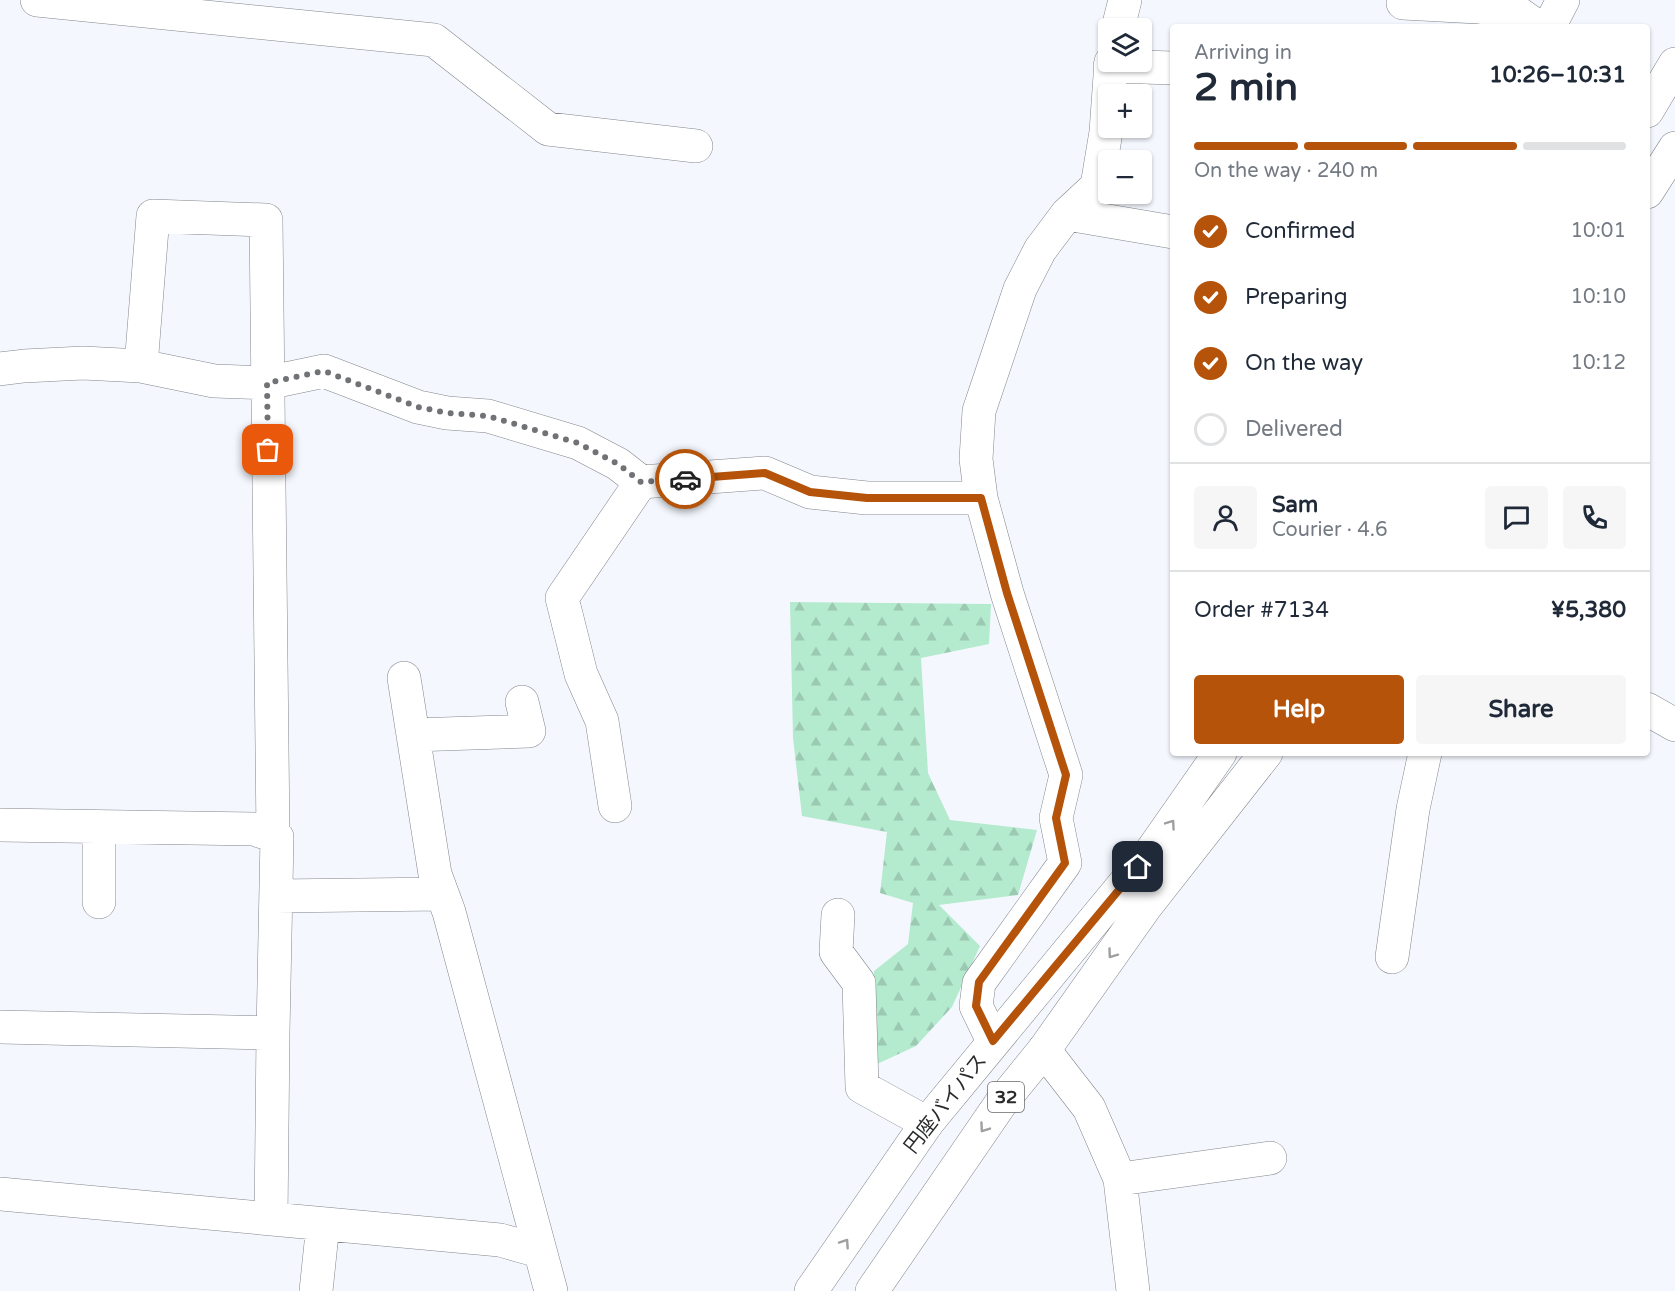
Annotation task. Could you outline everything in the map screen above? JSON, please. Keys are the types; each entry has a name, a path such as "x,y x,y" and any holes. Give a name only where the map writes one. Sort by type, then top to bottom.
{"main road":[{"path":"37,0 434,40 548,129 696,146"},
{"path":"1120,18 1125,0"},
{"path":"1551,24 1563,0"},
{"path":"1403,3 1478,7 1518,13 1534,24"},
{"path":"1650,106 1675,64"},
{"path":"1152,67 1170,68"},
{"path":"993,1041 976,1006 979,982 1065,863 1056,818 1066,775 1007,593 981,498 976,459 979,411 1020,289 1040,250 1067,214 1097,186 1106,132 1110,72"},
{"path":"1650,187 1675,148"},
{"path":"1067,214 1170,231"},
{"path":"141,366 153,216 266,220 273,835"},
{"path":"0,369 83,363 141,366 214,381 267,383 324,371 418,407 447,413 488,416 578,443 618,464 641,482 765,473 810,492 867,498 981,498"},
{"path":"615,806 602,721 581,674 562,598 641,482"},
{"path":"404,678 435,874 455,935 538,1251 551,1291"},
{"path":"413,735 528,731 522,702"},
{"path":"1650,711 1675,725"},
{"name":"円座バイパス","path":"811,1291 927,1123 1153,849 1218,756"},
{"name":"32","path":"872,1291 1001,1103 1044,1050 1146,906 1264,756"},
{"path":"1392,957 1413,809 1424,756"},
{"path":"0,825 254,829 278,837 271,1219"},
{"path":"99,827 99,902"},
{"path":"276,896 442,894"},
{"path":"838,915 836,952 859,983 862,1087 927,1123"},
{"path":"0,1028 273,1033"},
{"path":"1044,1050 1089,1108 1120,1179 1133,1291"},
{"path":"1120,1179 1270,1158"},
{"path":"0,1194 500,1239 538,1251"},
{"path":"316,1291 323,1224"}],"green space":[{"path":"790,602 991,604 989,644 921,658 928,773 950,820 1037,830 1018,895 939,905 980,946 952,1007 916,1046 875,1065 874,971 908,944 913,903 880,893 887,832 802,816 793,738"}],"way so far":[{"path":"268,450 267,383 324,371 418,407 447,413 488,416 578,443 618,464 641,482 685,479"}],"route":[{"path":"685,479 765,473 810,492 867,498 981,498 1007,593 1066,775 1056,818 1065,863 979,982 976,1006 993,1041 1138,867"}]}
